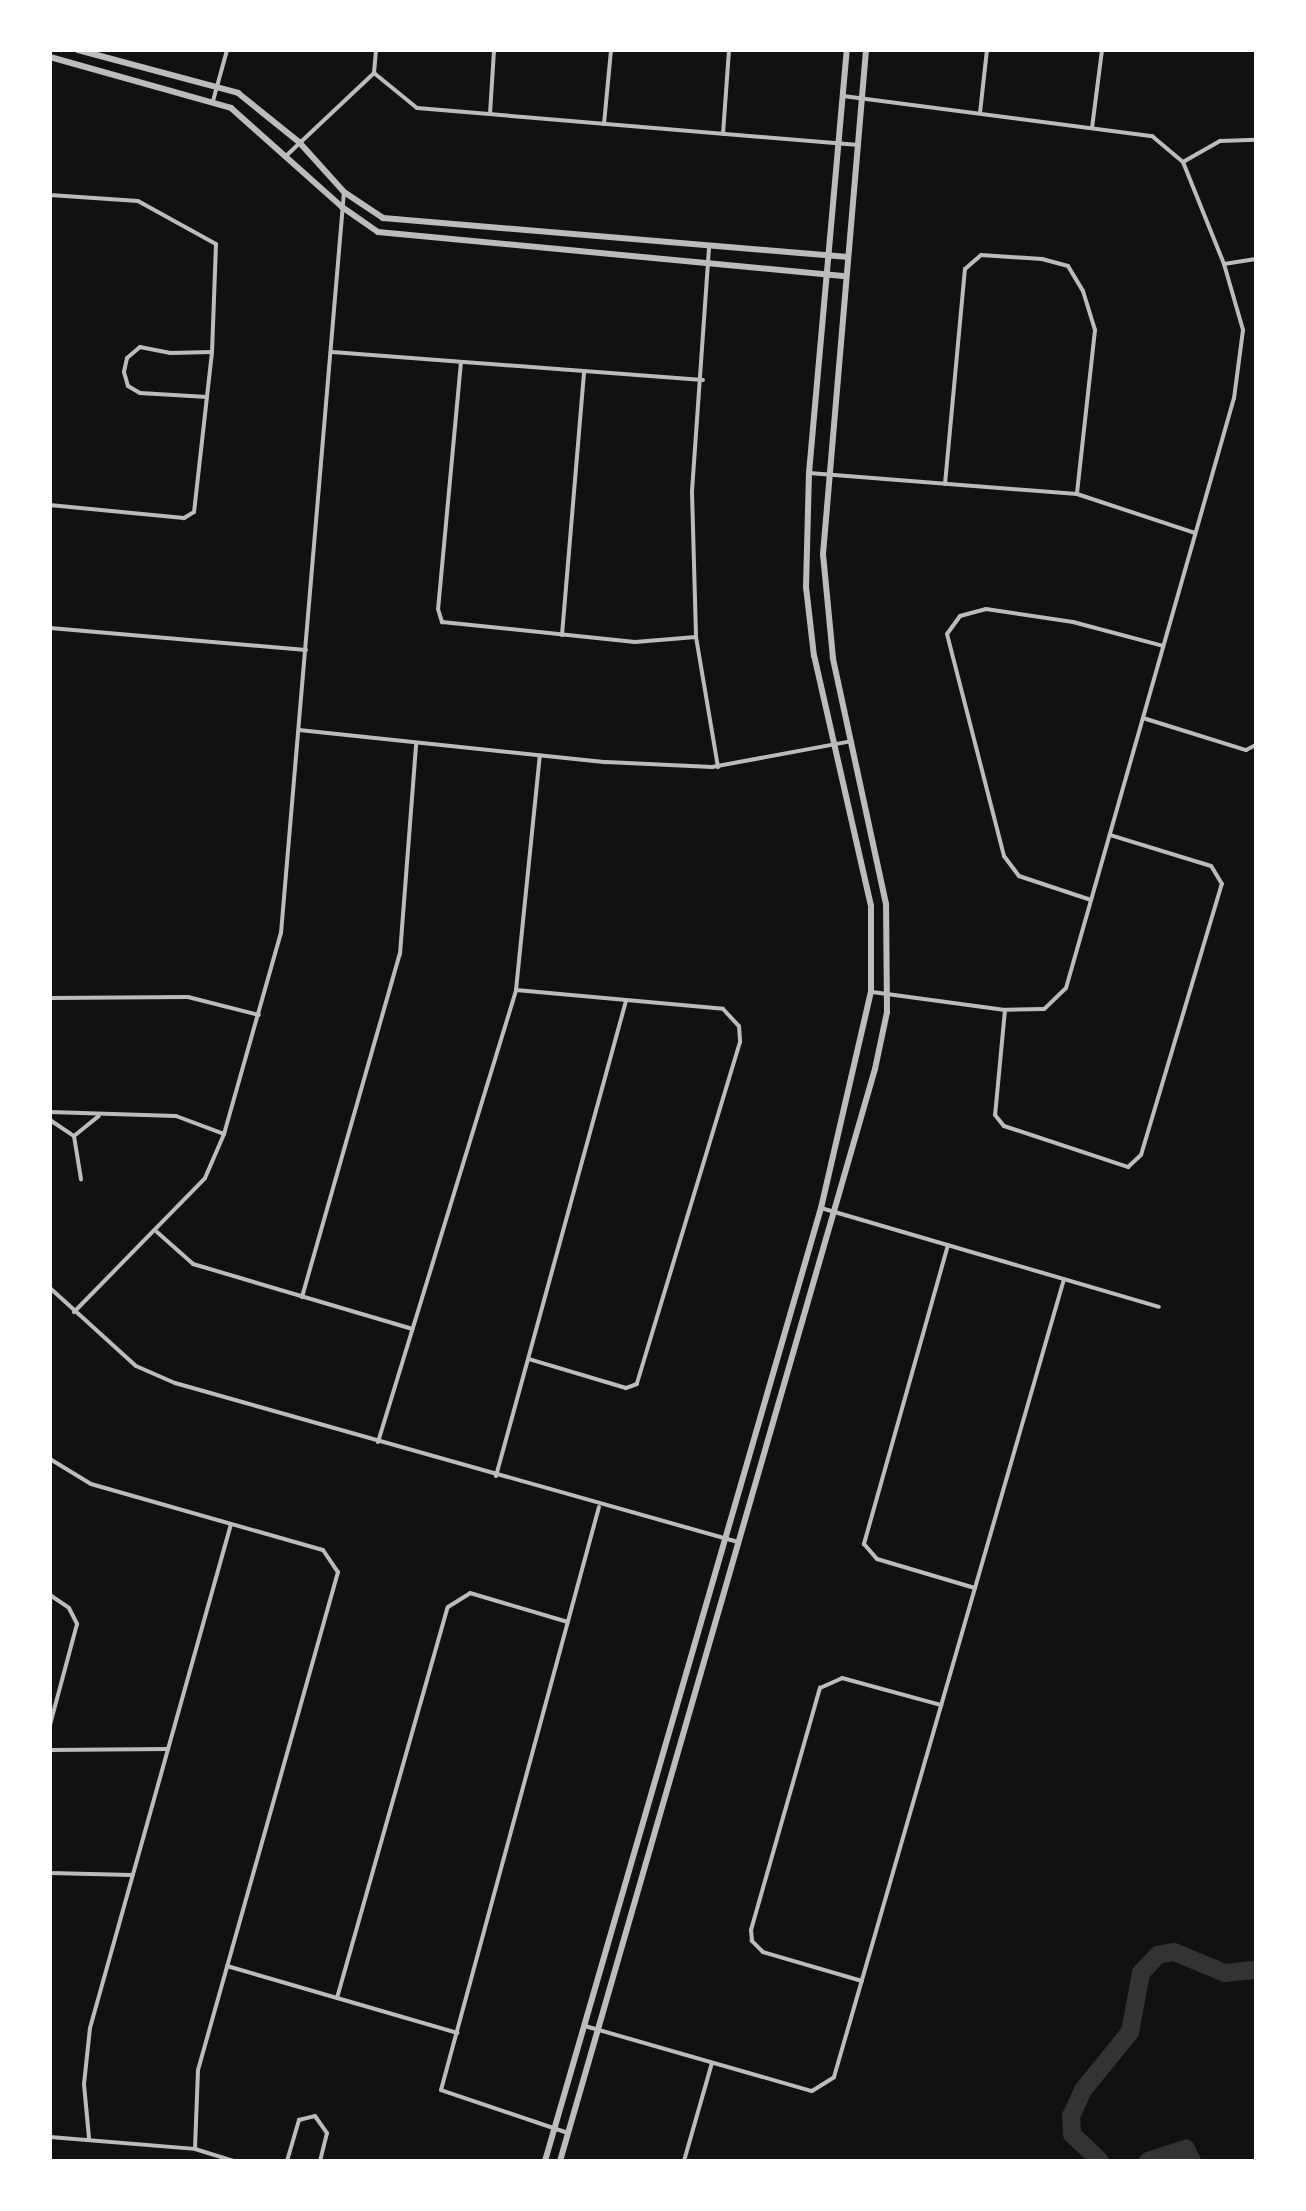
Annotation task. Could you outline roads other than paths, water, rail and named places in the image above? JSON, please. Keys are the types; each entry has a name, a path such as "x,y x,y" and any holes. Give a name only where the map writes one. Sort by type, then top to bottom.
{"street":[{"path":"78,50 218,85 238,93 299,142 344,192 368,210 399,222 845,257"},
{"path":"213,101 227,50"},
{"path":"287,155 374,73 376,50"},
{"path":"490,114 494,50"},
{"path":"604,124 611,50"},
{"path":"723,134 729,50"},
{"path":"545,2161 722,1538 821,1208 871,992 871,906 814,656 806,587 809,473 847,50"},
{"path":"560,2161 875,1069 890,991 886,904 824,591 826,474 866,50"},
{"path":"980,113 987,50"},
{"path":"1092,128 1102,50"},
{"path":"50,57 213,101 252,123 342,207 391,235 843,276"},
{"path":"374,73 405,103 417,108 855,145"},
{"path":"843,96 1152,136 1183,162 1224,264 1243,330 1234,398 1066,988 1044,1009 1005,1010 890,991 871,992"},
{"path":"1183,162 1235,136 1256,140"},
{"path":"74,1312 157,1232 205,1178 224,1134 281,933 344,192"},
{"path":"50,195 138,201 216,244 212,352 194,512 184,518 50,505"},
{"path":"709,248 703,380 692,492 696,637 718,767"},
{"path":"945,484 965,269 981,255 1042,259 1068,266 1083,291 1095,330 1077,494"},
{"path":"1224,264 1256,259"},
{"path":"207,397 140,393 128,386 124,372 127,358 140,347 170,353 212,352"},
{"path":"332,352 703,380"},
{"path":"461,362 438,609 442,622 635,642 696,637"},
{"path":"562,635 584,371"},
{"path":"809,473 1077,494 1195,533"},
{"path":"1091,900 1019,876 1004,856 947,634 960,616 986,609 1073,622 1163,646"},
{"path":"50,628 306,650"},
{"path":"1143,718 1246,750 1256,745"},
{"path":"299,730 540,755 718,767 852,741"},
{"path":"302,1297 400,954 416,744"},
{"path":"378,1442 516,990 540,755"},
{"path":"1005,1010 995,1115 1004,1126 1128,1167 1141,1155 1222,884 1211,866 1110,835"},
{"path":"516,990 723,1009 739,1026 740,1042 637,1384 626,1388 529,1359"},
{"path":"50,998 188,997 259,1015"},
{"path":"496,1476 626,1000"},
{"path":"50,1112 99,1116 176,1116 224,1134"},
{"path":"74,1136 99,1116"},
{"path":"50,1120 74,1136 81,1179"},
{"path":"821,1208 1159,1307"},
{"path":"157,1232 193,1264 413,1329"},
{"path":"948,1245 864,1544 877,1559 975,1588"},
{"path":"585,2026 812,2091 822,2089 834,2077 1064,1279"},
{"path":"50,1288 136,1366 175,1383 599,1506 738,1542"},
{"path":"50,1459 91,1484 323,1550 338,1572 198,2070 195,2149"},
{"path":"568,2133 441,2090 599,1506"},
{"path":"89,2138 84,2084 90,2028 231,1524"},
{"path":"337,1998 448,1607 470,1593 568,1622"},
{"path":"50,1595 69,1608 77,1624 50,1725"},
{"path":"862,1981 763,1952 750,1935 807,1733 820,1688 833,1678 941,1706"},
{"path":"50,1750 168,1749"},
{"path":"50,1873 132,1875"},
{"path":"227,1966 457,2033"},
{"path":"684,2161 713,2063"},
{"path":"287,2161 299,2120 315,2116 327,2133 320,2161"},
{"path":"50,2137 195,2149 234,2161"}],"waterway":[{"path":"1100,2161 1072,2134 1071,2116 1083,2090 1130,2032 1141,1973 1158,1955 1174,1952 1225,1973 1256,1970"},
{"path":"1148,2161 1186,2149 1192,2161"}]}
